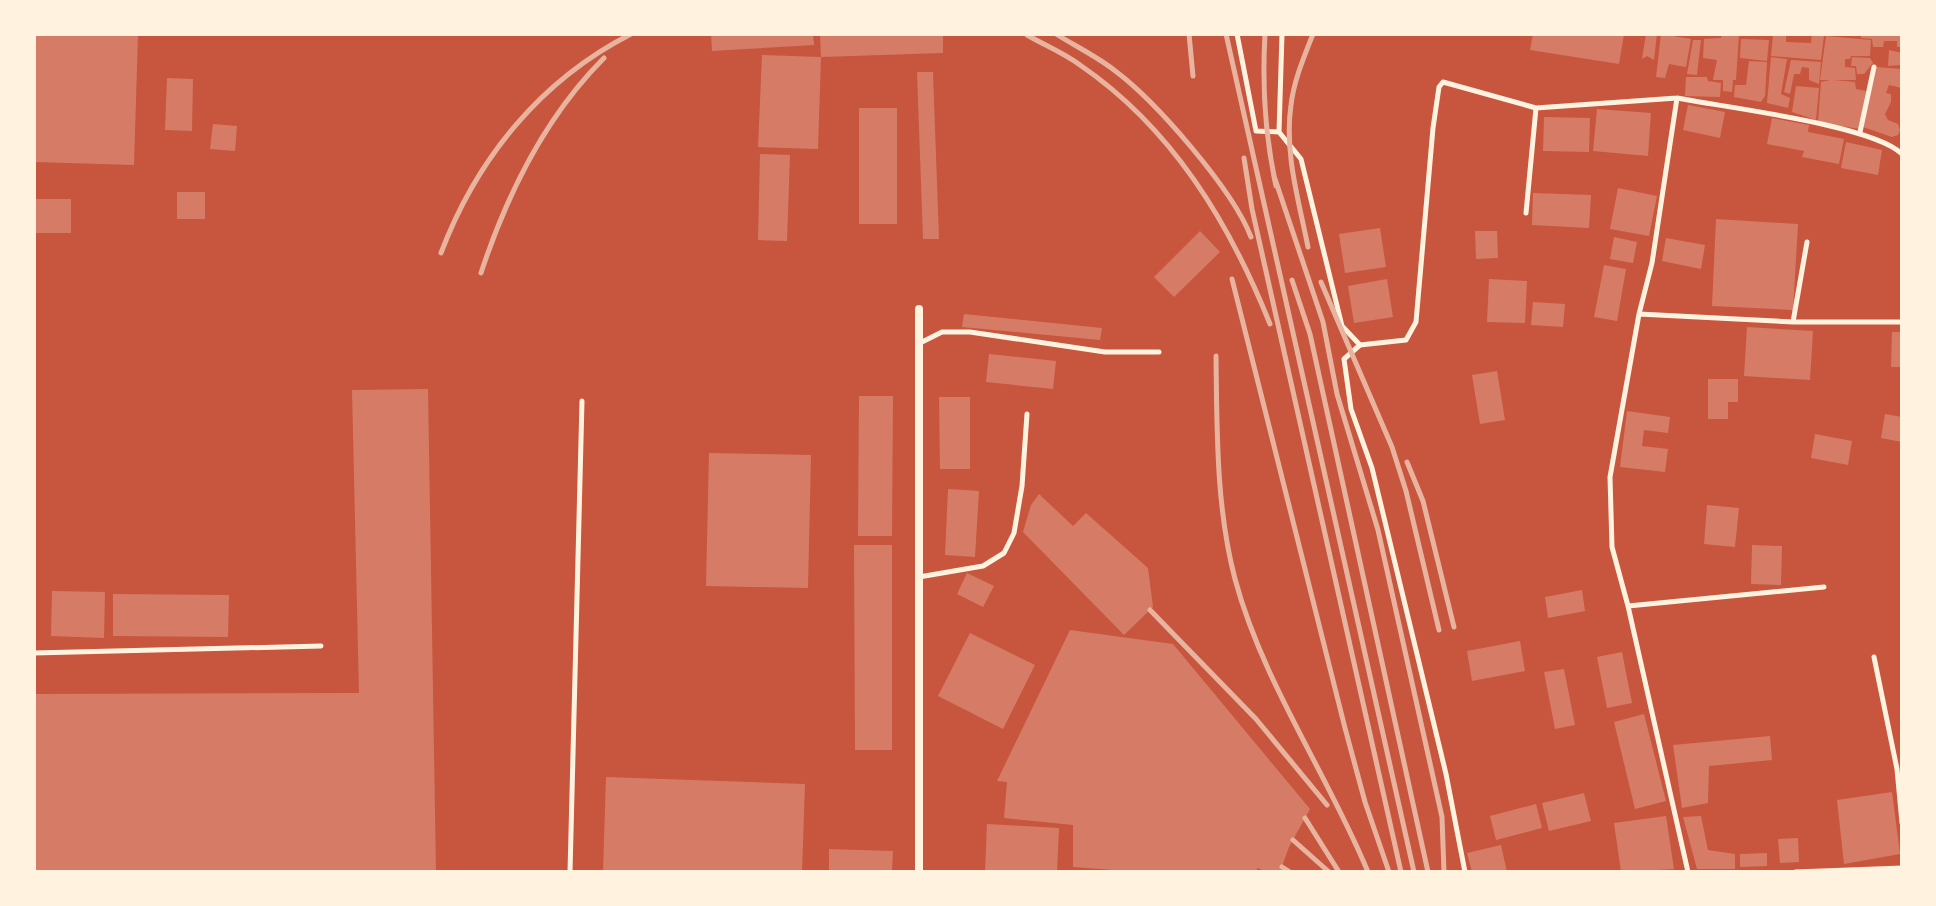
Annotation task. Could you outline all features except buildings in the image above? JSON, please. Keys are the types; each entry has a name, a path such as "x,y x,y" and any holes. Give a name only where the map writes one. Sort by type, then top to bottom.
{"street":[{"path":"919,309 919,872"}],"lane":[{"path":"1237,34 1256,131 1279,132"},
{"path":"1282,34 1279,132 1301,159 1342,326 1360,345"},
{"path":"1860,132 1874,67"},
{"path":"1465,872 1446,774 1376,482 1351,409 1344,359 1360,345 1406,340 1416,322 1439,87 1443,82 1536,108 1677,98 1860,132 1902,154"},
{"path":"1677,98 1652,263 1639,314 1610,477 1612,547 1688,872"},
{"path":"1526,213 1536,108"},
{"path":"1793,322 1807,242"},
{"path":"1639,314 1793,322 1902,322"},
{"path":"919,344 942,332 970,332 1105,352 1159,352"},
{"path":"570,872 582,401"},
{"path":"919,577 983,566 1004,553 1014,533 1022,486 1027,414"},
{"path":"1628,606 1824,587"},
{"path":"34,653 321,646"},
{"path":"1874,657 1897,769 1902,823"},
{"path":"1795,872 1902,868"}],"railway":[{"path":"441,253 473,185 516,125 568,74 631,34"},
{"path":"1056,34 1107,65 1151,103 1211,172 1228,195 1251,237"},
{"path":"1189,34 1193,76"},
{"path":"1226,34 1414,872"},
{"path":"1265,34 1265,111 1276,186"},
{"path":"1308,247 1294,177 1289,123 1294,87 1313,34"},
{"path":"1027,35 1074,61 1113,90 1170,148 1194,180 1236,249 1270,324"},
{"path":"481,273 503,215 530,158 563,106 604,58"},
{"path":"1244,158 1252,209 1401,872"},
{"path":"1274,176 1323,322 1337,394 1378,530 1442,817 1444,872"},
{"path":"1232,279 1345,728 1365,802 1389,872"},
{"path":"1292,280 1310,334 1428,872"},
{"path":"1321,282 1392,447 1406,491 1439,630"},
{"path":"1216,356 1221,496 1235,579 1262,655 1368,872"},
{"path":"1407,462 1423,501 1454,627"},
{"path":"1150,610 1256,719 1327,805"},
{"path":"1305,818 1339,872"},
{"path":"1293,840 1329,872"},
{"path":"1282,867 1290,872"}]}
